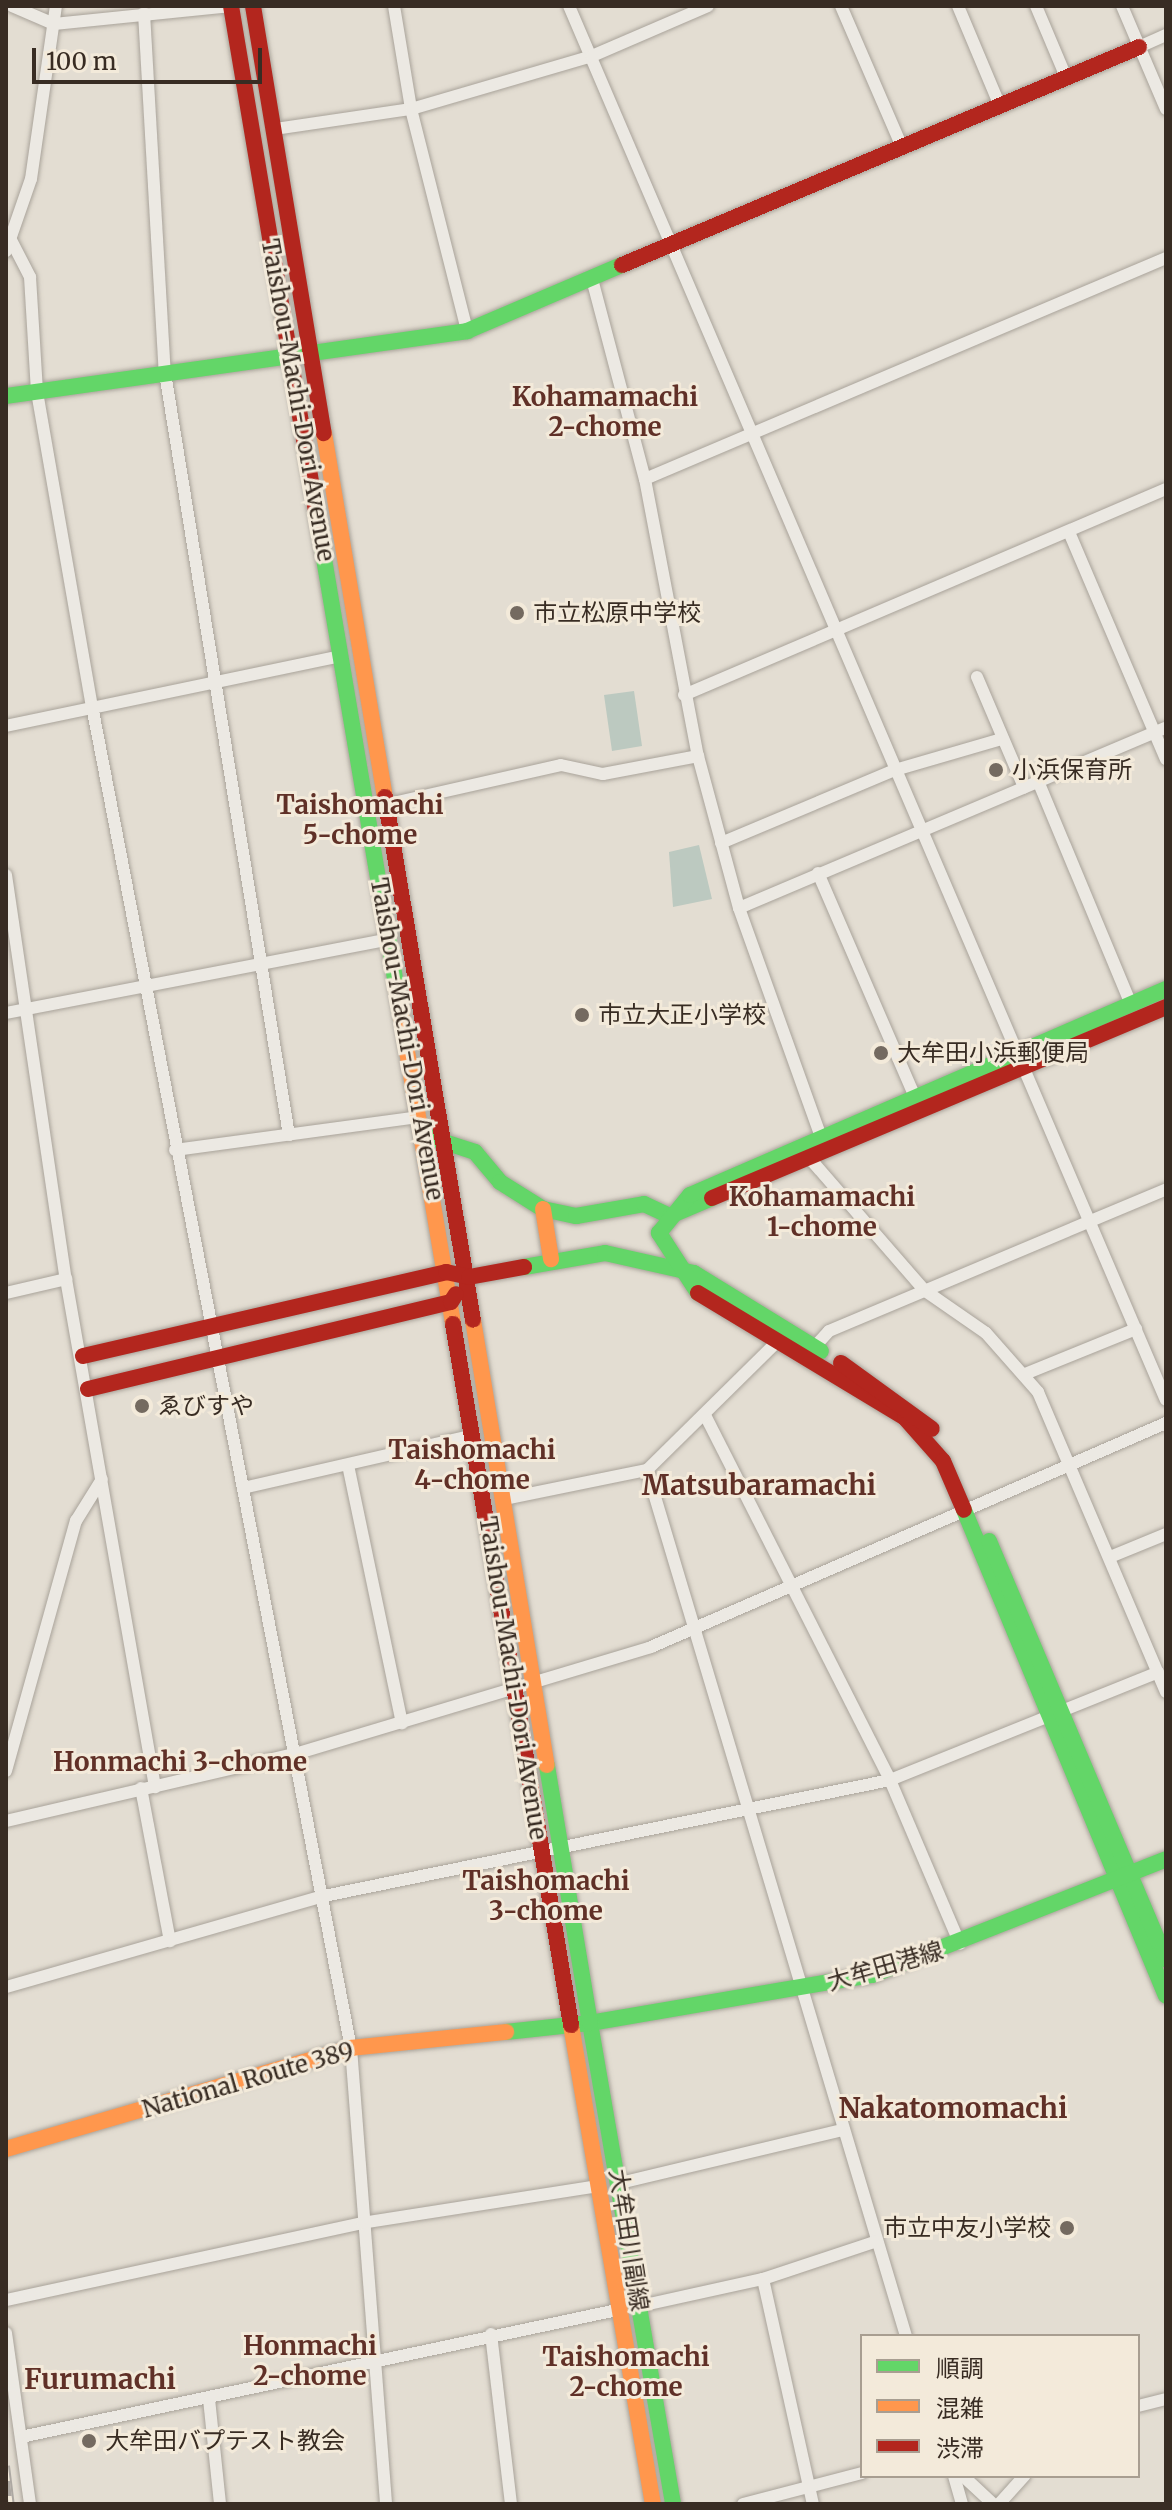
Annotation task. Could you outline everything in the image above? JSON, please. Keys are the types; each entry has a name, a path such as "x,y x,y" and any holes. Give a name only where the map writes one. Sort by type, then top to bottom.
{"main road":[{"name":"Taishou-Machi-Dori Avenue","path":"231,6 391,939 571,2025"},
{"name":"Taishou-Machi-Dori Avenue","path":"253,6 391,804 444,1138 565,1851 590,2023"},
{"path":"6,396 467,331 1139,47"},
{"path":"811,1350 780,1339 690,1288 677,1270 659,1233 690,1195 1166,989"},
{"path":"424,1139 444,1138 475,1152 500,1182 543,1209 576,1216 644,1204 670,1216 812,1161 1166,1007"},
{"path":"543,1209 551,1259"},
{"path":"83,1356 210,1324 446,1272 469,1277 551,1259 605,1253 677,1270 811,1350 925,1437 968,1506 1125,1877 1166,1959"},
{"path":"88,1389 451,1302 469,1277"},
{"name":"大牟田港線","path":"590,2023 872,1975 960,1944 1166,1859"},
{"path":"1125,1877 1166,1996"},
{"name":"National Route 389","path":"6,2149 351,2048 590,2023"},
{"name":"大牟田川副線","path":"590,2023 673,2504"},
{"name":"大牟田川副線","path":"571,2025 617,2310 653,2504"}],"street":[{"path":"12,6 54,24 231,6"},
{"path":"56,6 31,179 8,245 30,277 37,392 92,706 175,1150 324,1896 351,2048 362,2223 386,2504"},
{"path":"394,6 411,109 467,331"},
{"path":"569,6 839,631 1014,1054 1166,1400"},
{"path":"275,129 411,109 592,56 708,6"},
{"path":"841,6 902,147"},
{"path":"958,6 1000,106"},
{"path":"1036,6 1066,77"},
{"path":"1122,6 1166,109"},
{"path":"144,13 165,373 289,1135"},
{"path":"1139,47 1166,35"},
{"path":"645,479 753,437 1166,258"},
{"path":"592,279 645,479 684,695 721,843 739,908 821,1137 812,1161 924,1290 986,1333 1025,1374 1070,1463 1166,1692"},
{"path":"684,695 1166,489"},
{"path":"1069,532 1160,730 1166,759"},
{"path":"6,726 342,656"},
{"path":"977,677 1024,787"},
{"path":"739,908 1160,730"},
{"path":"721,843 895,770 1002,739"},
{"path":"368,807 561,765 603,774 698,756"},
{"path":"1038,781 1131,1004"},
{"path":"818,873 915,1097"},
{"path":"6,875 66,1279 83,1356 155,1787"},
{"path":"6,1013 144,989 391,939"},
{"path":"175,1150 420,1117"},
{"path":"811,1350 829,1331 1166,1189"},
{"path":"6,1293 66,1279"},
{"path":"1025,1374 1136,1329"},
{"path":"504,1499 647,1470 706,1417 780,1339"},
{"path":"706,1417 890,1780 960,1944"},
{"path":"6,1821 295,1754 537,1685 696,1629 968,1506 1166,1423"},
{"path":"243,1488 493,1432"},
{"path":"348,1465 402,1723"},
{"path":"647,1470 696,1629 746,1810 905,2334"},
{"path":"6,1771 76,1521 102,1479"},
{"path":"1110,1557 1166,1534"},
{"path":"6,1987 324,1896 565,1851 890,1780 1158,1672"},
{"path":"141,1788 170,1941"},
{"path":"620,2183 842,2130"},
{"path":"6,2300 362,2223 597,2186"},
{"path":"640,2306 763,2279 877,2241"},
{"path":"763,2279 813,2504"},
{"path":"21,2437 374,2363 491,2334 617,2310"},
{"path":"6,2333 30,2504"},
{"path":"491,2334 511,2504"},
{"path":"209,2399 220,2504"},
{"path":"1140,2406 1166,2399"},
{"path":"743,2504 860,2474"},
{"path":"955,2478 962,2504"},
{"path":"965,2478 993,2504"},
{"path":"999,2504 1022,2478"}],"shaded area":[{"path":"634,691 642,746 612,751 604,695"},
{"path":"699,845 712,899 673,907 669,852"}],"railway":[{"path":"6,2466 11,2504"}],"traffic: fast":[{"path":"6,396 467,331 622,265"},
{"path":"321,541 396,986"},
{"path":"698,1293 659,1233 690,1195 1166,989"},
{"path":"432,1138 475,1152 500,1182 543,1209 576,1216 644,1204 670,1216 712,1198"},
{"path":"524,1267 605,1253 694,1273 821,1351"},
{"path":"964,1510 1166,1996"},
{"path":"989,1541 1166,1959"},
{"path":"506,2032 590,2023 547,1765"},
{"path":"590,2023 872,1975 1166,1859"},
{"path":"590,2023 673,2504"}],"traffic: slow":[{"path":"324,433 385,797"},
{"path":"396,986 453,1324"},
{"path":"543,1209 551,1259"},
{"path":"473,1320 547,1765"},
{"path":"571,2025 653,2504"},
{"path":"6,2149 351,2048 506,2032"}],"traffic: jam":[{"path":"231,6 321,541"},
{"path":"253,6 324,433"},
{"path":"622,265 1139,47"},
{"path":"385,797 473,1320"},
{"path":"712,1198 1166,1007"},
{"path":"83,1356 446,1272 469,1277 524,1267"},
{"path":"698,1293 905,1418 943,1461 964,1510"},
{"path":"88,1389 451,1302 456,1294"},
{"path":"453,1324 571,2025"},
{"path":"841,1363 932,1429"}],"place":[{"name":"市立松原中学校","path":"517,613"},
{"name":"小浜保育所","path":"996,770"},
{"name":"市立大正小学校","path":"582,1015"},
{"name":"大牟田小浜郵便局","path":"881,1053"},
{"name":"ゑびすや","path":"142,1406"},
{"name":"市立中友小学校","path":"1067,2228"},
{"name":"大牟田バプテスト教会","path":"89,2441"}],"district":[{"name":"Kohamamachi 2-chome","path":"605,412"},
{"name":"Taishomachi 5-chome","path":"360,820"},
{"name":"Kohamamachi 1-chome","path":"822,1212"},
{"name":"Taishomachi 4-chome","path":"472,1465"},
{"name":"Matsubaramachi","path":"759,1485"},
{"name":"Honmachi 3-chome","path":"180,1762"},
{"name":"Taishomachi 3-chome","path":"546,1896"},
{"name":"Nakatomomachi","path":"953,2108"},
{"name":"Honmachi 2-chome","path":"310,2361"},
{"name":"Taishomachi 2-chome","path":"626,2372"},
{"name":"Furumachi","path":"100,2379"}]}
